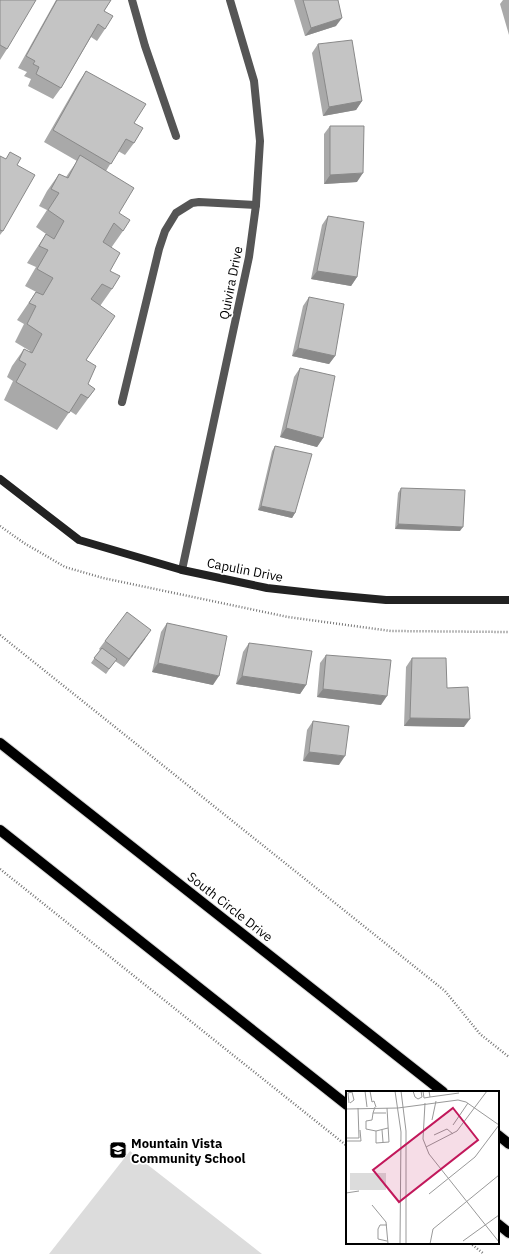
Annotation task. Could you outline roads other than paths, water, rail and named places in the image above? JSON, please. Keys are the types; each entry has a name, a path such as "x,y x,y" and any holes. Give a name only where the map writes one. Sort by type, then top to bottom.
{"main road":[{"name":"South Circle Drive","path":"0,743 442,1091"},
{"path":"0,830 346,1104"},
{"path":"499,1136 509,1144"},
{"path":"499,1225 509,1233"}],"street":[{"path":"132,0 145,46 176,136"},
{"name":"Quivira Drive","path":"182,570 249,257 256,205 260,141 254,81 230,0"},
{"path":"122,402 158,249 170,222 176,213 192,203 199,202 256,205"},
{"name":"Capulin Drive","path":"0,479 79,540 182,570 267,588 329,595 386,600 509,600"}],"place":[{"name":"Mountain Vista Community School","path":"118,1150"}]}
